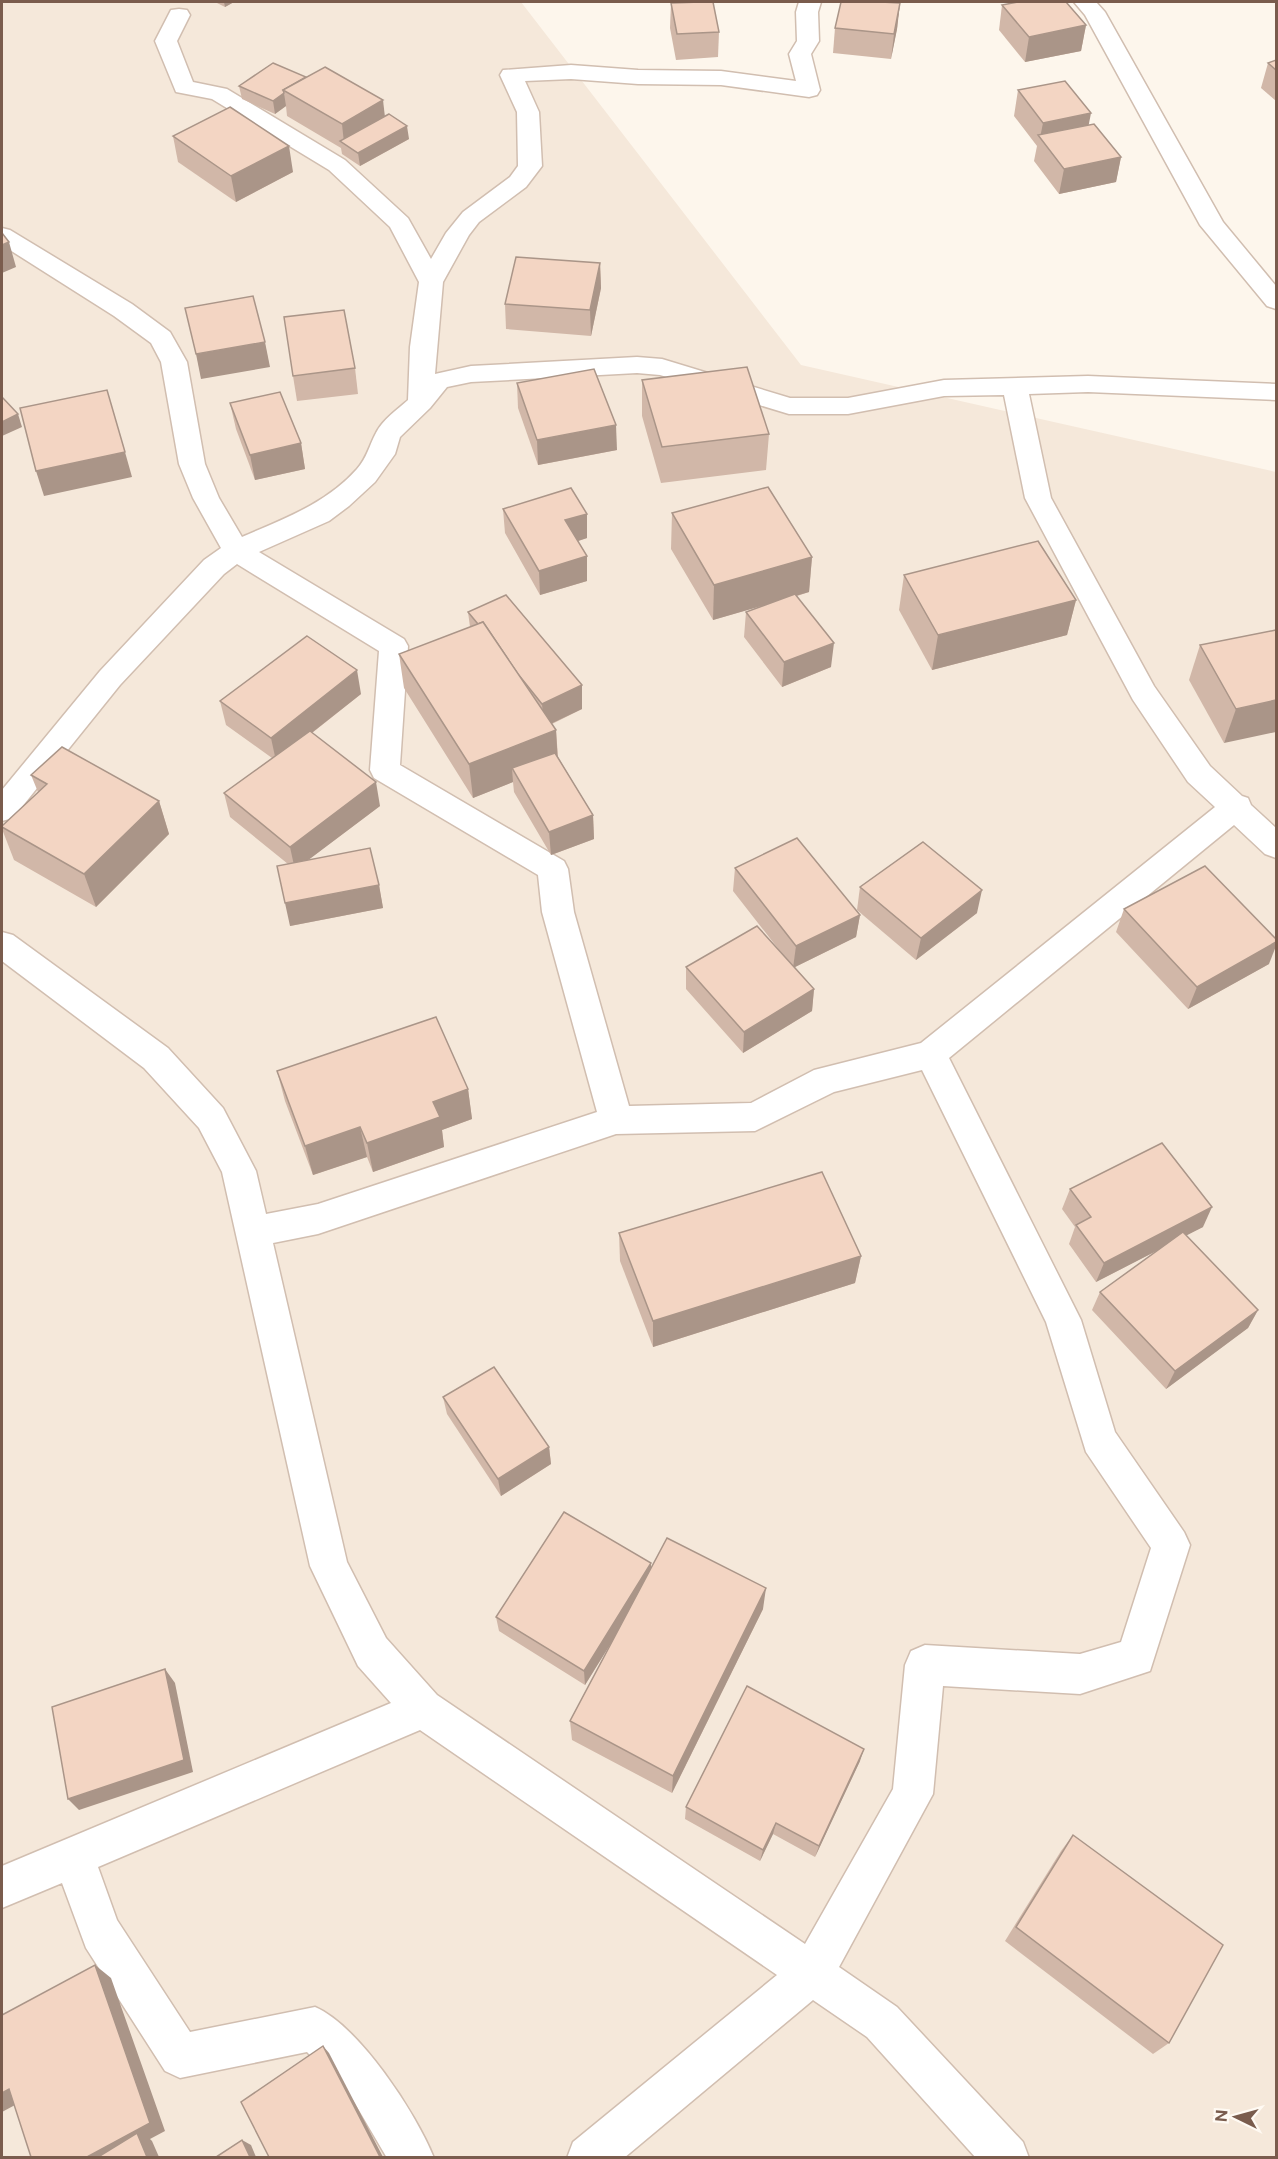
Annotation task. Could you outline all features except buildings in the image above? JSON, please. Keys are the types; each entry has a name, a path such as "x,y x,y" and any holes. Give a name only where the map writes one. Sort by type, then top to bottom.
{"street":[{"path":"421,402 423,347 431,282 458,233 471,217 518,182 530,166 528,112 511,75 571,72 638,77 721,78 809,90 800,54 808,41 807,12 810,2"},
{"path":"1084,2 1094,12 1212,225 1276,301"},
{"path":"179,15 166,41 184,87 219,94 337,165 400,223 431,282"},
{"path":"2,235 123,310 161,338 174,362 192,465 206,498 236,551 394,646 385,770 554,868 558,912 616,1120"},
{"path":"2,810 110,678 214,567 236,551 319,514 340,500 366,476 382,454 388,434 421,402 438,381 471,374 637,365 663,367 789,406 808,407 848,406 944,388 1088,384 1276,392"},
{"path":"1015,386 1038,498 1143,693 1199,774 1237,806 1276,846"},
{"path":"253,1232 318,1219 616,1120 755,1117 826,1080 931,1054 1237,806"},
{"path":"2,944 156,1058 211,1118 239,1171 329,1566 372,1652 423,1709 882,2022 1007,2157"},
{"path":"589,2157 812,1974 913,1794 925,1665 1080,1674 1136,1657 1171,1545 1099,1440 1063,1320 931,1054"},
{"path":"2,1887 423,1709"},
{"path":"73,1857 102,1933 180,2056 315,2029 368,2085 412,2157"}],"shaded area":[{"path":"2,2 521,2 801,365 1276,472 1276,2157 2,2158"}]}
